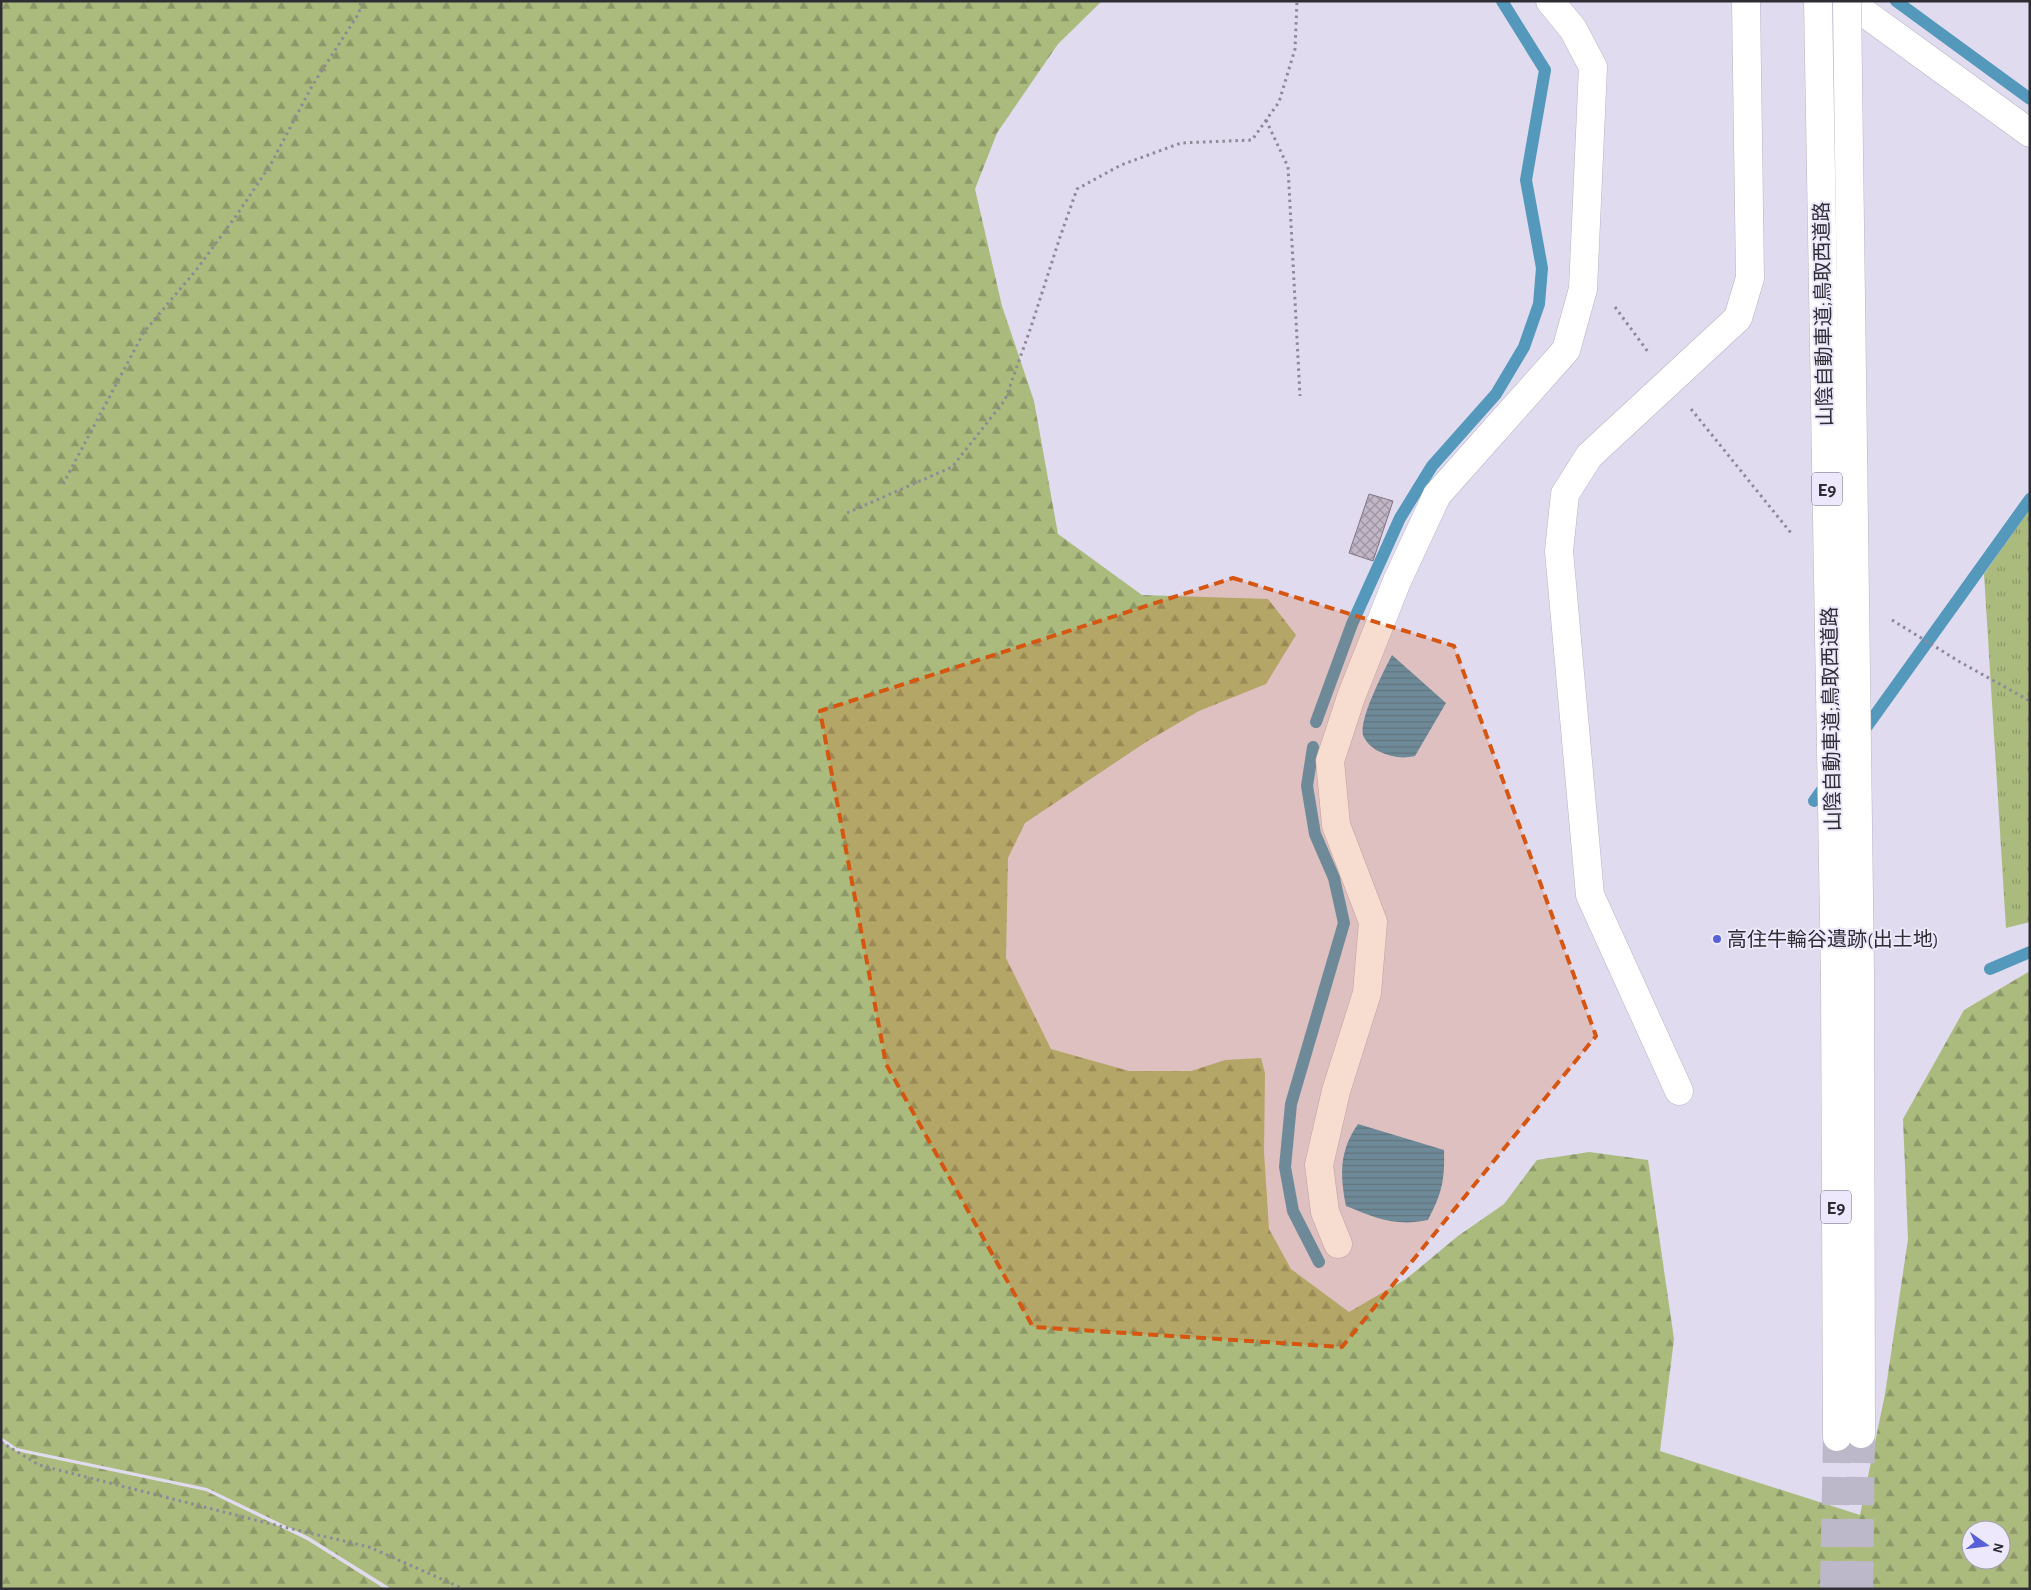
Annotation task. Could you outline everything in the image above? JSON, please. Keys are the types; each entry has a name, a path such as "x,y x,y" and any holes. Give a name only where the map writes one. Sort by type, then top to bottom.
{"main road":[{"path":"1338,1244 1325,1212 1319,1165 1336,1091 1367,992 1373,922 1336,825 1330,762 1351,697 1397,581 1438,495 1566,350 1583,289 1593,67 1573,29 1550,1"},
{"path":"1679,1091 1590,896 1559,551 1565,494 1589,456 1738,318 1750,278 1746,1"},
{"name":"山陰自動車道;鳥取西道路","path":"1818,1 1848,975"},
{"path":"1847,1 2030,133"},
{"name":"山陰自動車道;鳥取西道路","path":"1847,1 1849,1435"}],"path":[{"path":"63,484 144,332 197,269 271,164 312,86 359,13 361,1"},
{"path":"847,513 952,467 1005,400 1077,189 1121,166 1181,143 1252,140 1279,102 1295,49 1297,1"},
{"path":"1266,120 1288,167 1300,396"},
{"path":"1,1442 39,1465 262,1522 369,1547 464,1589"}],"highlighted area":[{"path":"1233,578 1454,646 1596,1036 1342,1347 1033,1327 886,1064 820,711"}],"green space":[{"path":"1,1 1102,1 1058,44 997,133 975,189 1002,306 1034,401 1058,534 1142,595 1268,599 1296,635 1266,684 1199,711 1146,742 1025,823 1008,858 1006,958 1051,1049 1129,1071 1191,1071 1225,1060 1261,1058 1265,1073 1264,1152 1269,1229 1291,1269 1349,1312 1406,1279 1458,1236 1504,1204 1537,1160 1589,1152 1648,1160 1674,1339 1660,1451 1860,1515 1885,1394 1908,1239 1903,1119 1964,1010 2030,971 2030,1589 392,1589 309,1537 207,1488 17,1448 1,1437"},
{"path":"2030,509 2030,922 2006,928 1984,574"},
{"path":"1,1441 16,1451 206,1491 307,1540 385,1589 1,1589"}],"water":[{"path":"1392,655 1446,703 1415,756 1401,757 1383,753 1371,746 1363,735 1368,706"},
{"path":"1358,1124 1444,1150 1442,1186 1428,1220 1396,1222 1377,1218 1346,1206 1342,1174 1344,1154 1347,1144"}],"building":[{"path":"1369,494 1393,501 1373,561 1349,553"}],"waterway":[{"path":"1316,722 1352,624 1400,518 1432,466 1496,394 1524,347 1539,304 1542,268 1526,180 1545,70 1502,1"},
{"path":"1896,1 2030,99"},
{"path":"1860,736 2030,499"},
{"path":"1313,747 1307,786 1315,834 1334,878 1344,923 1291,1104 1285,1167 1293,1211 1319,1262"},
{"path":"1814,801 1827,783"},
{"path":"1990,969 2030,952"}],"tunnel":[{"path":"1859,1589 1861,1434"},
{"path":"1834,1589 1837,1437"}],"place":[{"name":"高住牛輪谷遺跡(出土地)","path":"1717,939"}]}
